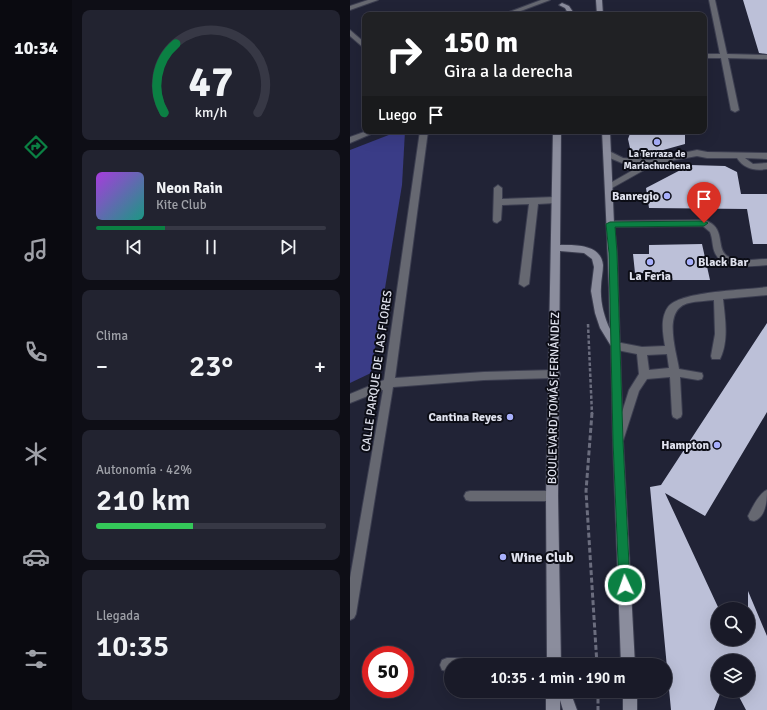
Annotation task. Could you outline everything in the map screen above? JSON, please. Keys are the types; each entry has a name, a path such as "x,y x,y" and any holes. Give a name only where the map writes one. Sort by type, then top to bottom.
{"main road":[{"path":"598,1 600,12"},
{"path":"561,12 562,2"},
{"path":"562,2 570,12"},
{"name":"BOULEVARD TOMÁS FERNÁNDEZ","path":"554,658 552,496 555,374 555,200 557,134"},
{"path":"606,134 610,224 613,253 618,441 628,658"},
{"path":"555,248 584,250 594,255 597,260 598,268 596,290 600,318 605,330 616,346"},
{"path":"553,710 554,698"},
{"path":"566,698 570,710"},
{"path":"630,698 630,710"}],"street":[{"path":"350,8 375,0"},
{"path":"513,12 547,0"},
{"path":"712,0 735,110"},
{"path":"350,32 362,44"},
{"path":"707,56 767,57"},
{"path":"350,140 366,134"},
{"name":"CALLE PARQUE DE LAS FLORES","path":"350,614 389,383 424,134"},
{"path":"609,186 650,163 675,157 697,153 707,155 767,156"},
{"path":"608,154 622,160 650,163"},
{"path":"740,156 743,162 749,166 767,166"},
{"path":"497,220 498,188"},
{"path":"524,284 534,200"},
{"path":"498,202 555,200"},
{"path":"610,224 704,223 711,226 715,230 720,255 725,259 732,262 767,262"},
{"path":"677,414 668,319 672,309 680,302 689,299 767,291"},
{"path":"716,356 719,349 720,332 718,295"},
{"path":"616,346 642,351 671,350"},
{"path":"618,441 634,390 644,375 642,351"},
{"path":"644,375 674,372 698,376"},
{"path":"350,399 389,383 484,376 555,374"},
{"path":"754,516 767,495"},
{"path":"470,496 552,496"}],"path":[{"path":"588,321 592,414 586,491 597,658"},
{"path":"598,698 598,710"}],"shaded area":[{"path":"391,134 405,134 402,185 371,373 350,383 350,150"}],"building":[{"path":"743,0 767,0 767,54 759,53"},
{"name":"La Terraza de Maríachuchena","path":"630,134 685,134 685,144 638,157 630,148 628,139"},
{"path":"690,165 725,166 737,172 741,194 767,194 767,244 753,244 747,209 649,208 646,188"},
{"path":"702,244 710,280 646,280 645,273 635,273 633,254 649,254 649,245"},
{"path":"767,323 767,412 705,516 665,493 716,602 711,602 711,646 755,646 755,608 767,636 767,710 746,710 740,698 755,698 755,654 711,654 711,698 718,698 714,710 671,710 670,698 672,698 672,658 666,658 650,487 661,485"},
{"path":"748,591 753,602 748,602"}],"place":[{"name":"La Terraza de Maríachuchena","path":"657,142"},
{"name":"Banregio","path":"667,196"},
{"name":"La Feria","path":"650,262"},
{"name":"Black Bar","path":"690,262"},
{"name":"Cantina Reyes","path":"510,417"},
{"name":"Hampton","path":"717,445"},
{"name":"Wine Club","path":"503,557"}],"route":[{"path":"625,585 618,441 615,294 610,224 704,223"}]}
